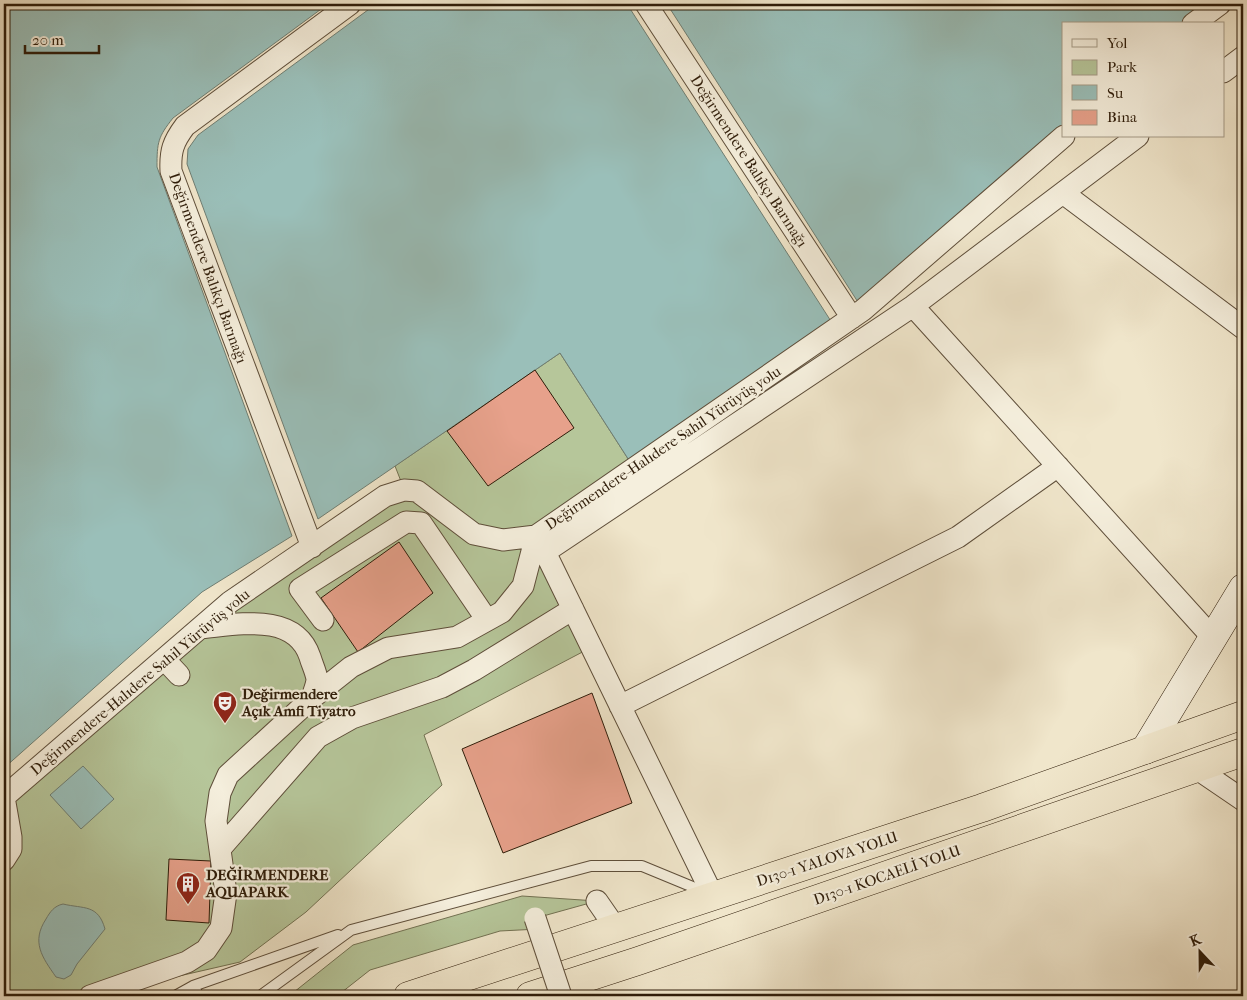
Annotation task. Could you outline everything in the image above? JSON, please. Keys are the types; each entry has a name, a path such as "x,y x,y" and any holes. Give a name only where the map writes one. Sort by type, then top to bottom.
{"highway":[{"name":"D130-1 YALOVA YOLU","path":"408,996 982,808 1243,715"},
{"name":"D130-1 KOCAELİ YOLU","path":"530,996 638,961 1243,752"}],"street":[{"name":"Değirmendere Balıkçı Barınağı","path":"312,547 171,171 170,156 175,140 185,126 350,4"},
{"name":"Değirmendere Balıkçı Barınağı","path":"646,4 852,318"},
{"path":"1196,22 1220,4"},
{"path":"1224,71 1243,57"},
{"name":"Değirmendere-Halıdere Sahil Yürüyüş yolu","path":"4,797 230,602 386,496 404,490 416,490 474,534 503,540 536,536 852,318 1062,138"},
{"path":"713,896 545,552 913,306 1135,138"},
{"path":"1063,193 1243,328"},
{"path":"913,306 1213,638"},
{"path":"620,706 958,537 1058,466"},
{"path":"298,637 327,617 300,589 406,522 421,523 487,620"},
{"path":"90,996 187,962 206,950 221,928 226,893 216,820 220,794 228,775 312,698 351,667 388,648 456,637 502,612 523,586 536,536"},
{"path":"1145,750 1243,588"},
{"path":"220,849 318,738 352,718 442,688 573,608"},
{"path":"200,628 257,623 279,626 298,637 308,652 317,680 312,698"},
{"path":"164,659 179,675"},
{"path":"1196,768 1243,800"},
{"path":"4,797 11,837 11,849 4,860"},
{"path":"597,901 615,927"},
{"path":"535,918 561,996"}],"lane":[{"path":"175,996 193,986 351,930 591,866 642,866 713,896"},
{"path":"260,996 351,930"},
{"path":"193,986 199,996"}],"green space":[{"path":"560,353 634,468 536,536 592,647 424,735 442,785 306,912 240,962 153,982 123,996 4,996 4,797 230,602 404,489 395,466"},
{"path":"522,896 597,901 536,918 539,929 500,931 370,970 337,996 289,996 353,945"}],"water":[{"path":"4,4 328,4 173,118 161,135 157,151 157,167 292,536 202,592 4,768"},
{"path":"376,4 627,4 836,329 634,468 560,353 318,519 187,164 188,149 198,135"},
{"path":"667,4 1220,4 1196,22 1062,22 1062,137 863,310"},
{"path":"83,766 114,799 81,829 50,795"},
{"path":"63,904 94,911 102,921 105,929 77,964 71,975 64,979 56,977 51,970 40,949 39,942 39,935 48,916 55,908"}],"building":[{"path":"535,370 574,428 488,486 447,431"},
{"path":"399,542 433,593 358,652 321,598"},
{"path":"592,693 632,803 503,853 462,749"},
{"name":"DEĞİRMENDERE AQUAPARK","path":"169,859 211,861 209,923 166,920"}],"place":[{"name":"Değirmendere Açık Amfi Tiyatro","path":"225,724"},
{"name":"DEĞİRMENDERE AQUAPARK","path":"188,905"}]}
